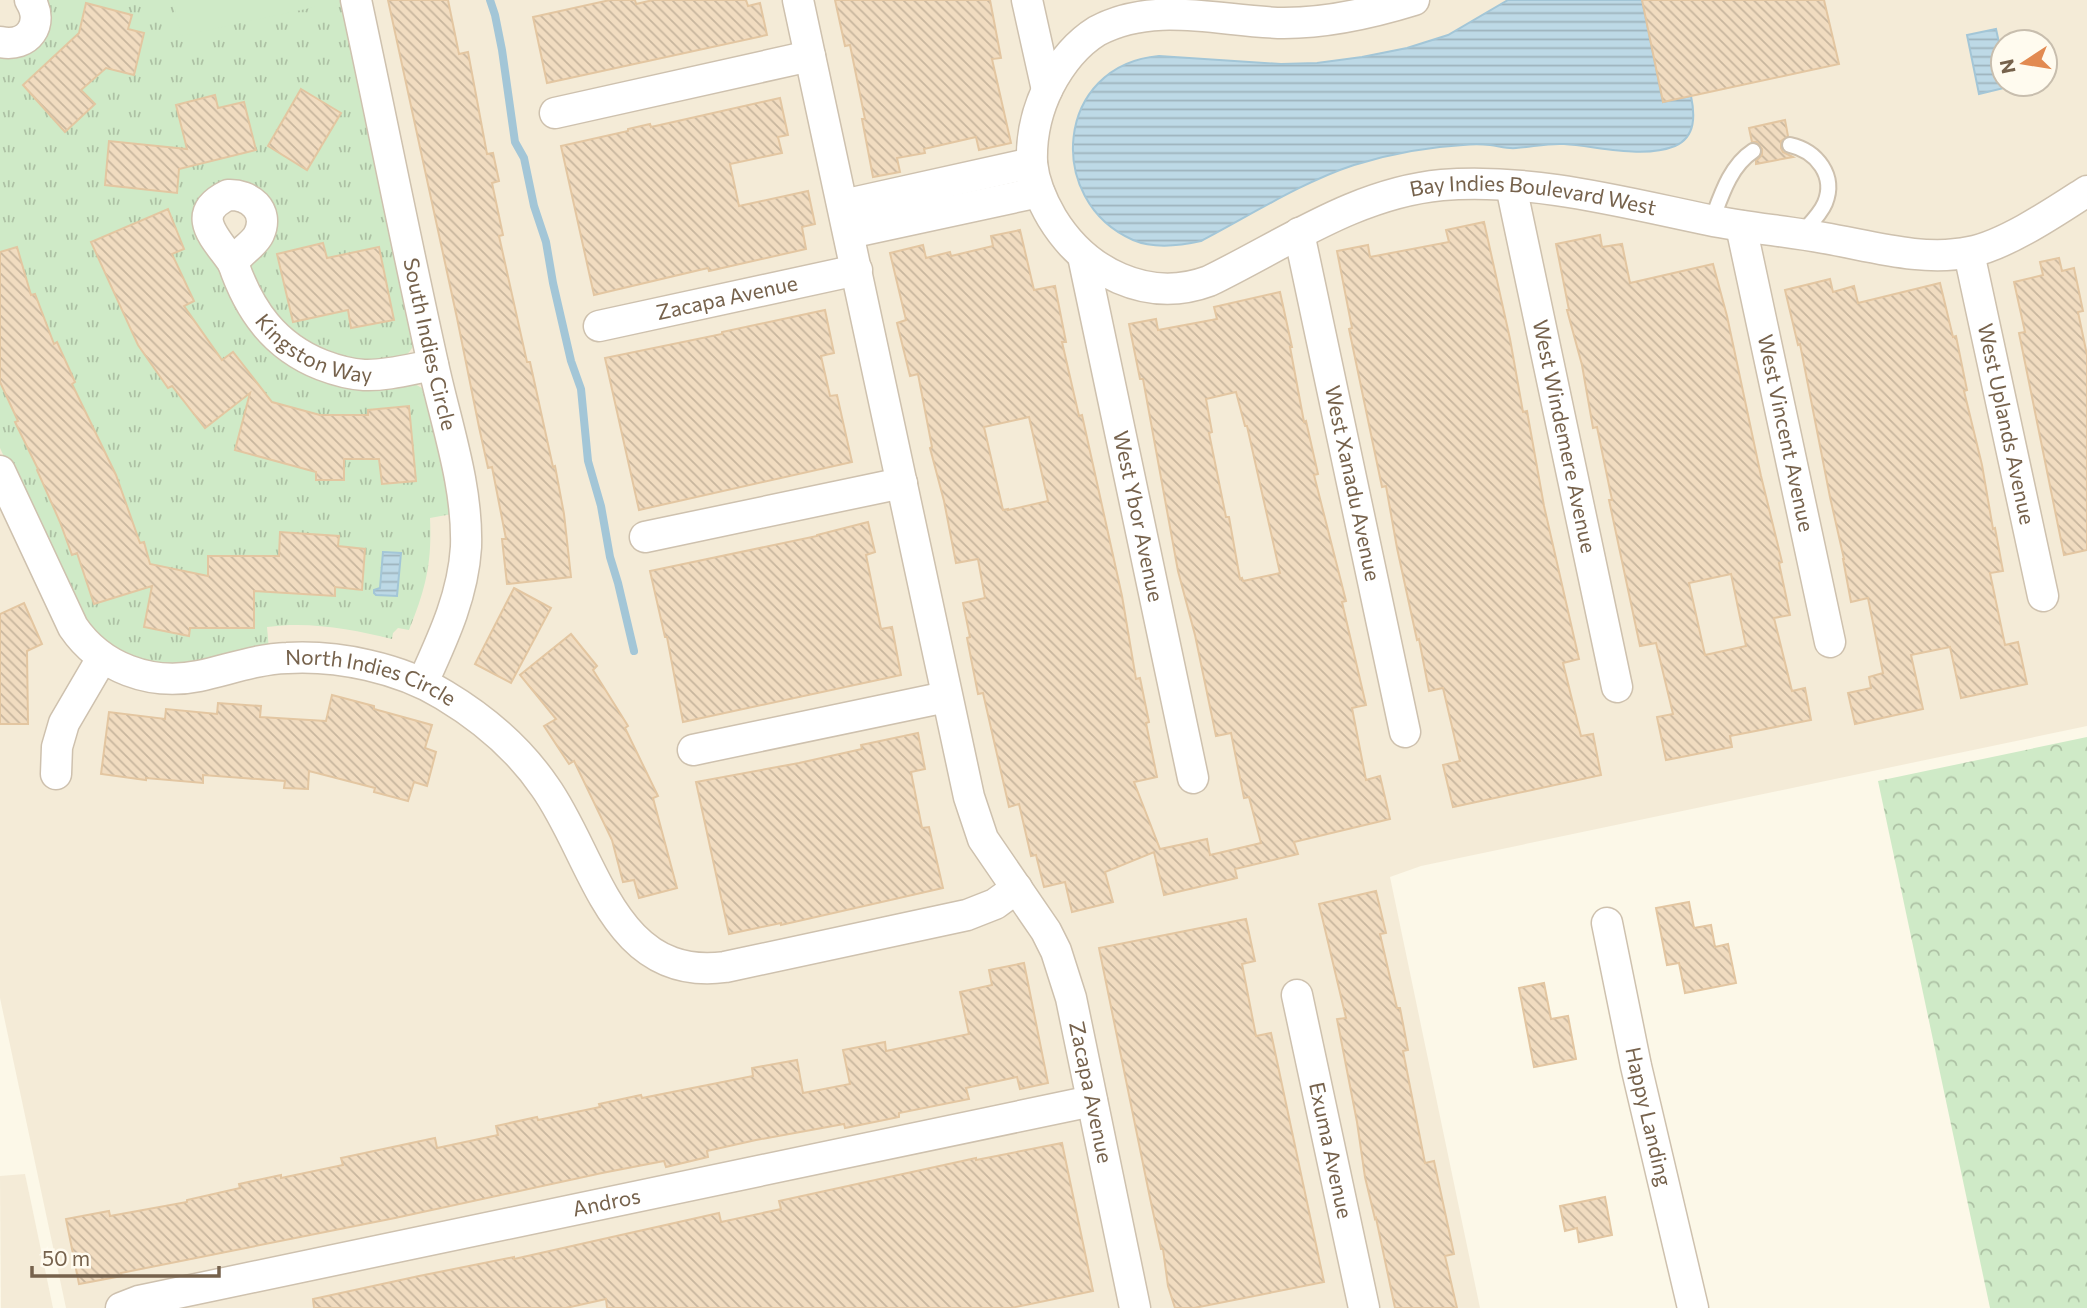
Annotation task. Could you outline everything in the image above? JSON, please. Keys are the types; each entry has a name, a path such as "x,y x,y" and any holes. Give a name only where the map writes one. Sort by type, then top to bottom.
{"street":[{"path":"0,42 16,43 30,34 37,19 36,10 30,0"},
{"name":"South Indies Circle","path":"356,0 433,365 463,491 466,546 457,602 423,682"},
{"name":"Zacapa Avenue","path":"798,0 946,697 976,822 993,855 1046,932 1064,974 1135,1308"},
{"path":"1027,0 1047,90"},
{"path":"846,219 1035,177 1033,139 1037,115 1047,90 1059,69 1083,41 1120,20 1155,12 1251,11 1320,21 1358,15 1414,0"},
{"path":"555,113 810,57"},
{"name":"Bay Indies Boulevard West","path":"1035,177 1057,227 1083,256 1122,281 1151,288 1176,289 1209,281 1349,208 1409,190 1439,186 1475,183 1584,193 1741,226 1916,254 1942,255 1969,253 1995,244 2087,191"},
{"name":"West Windemere Avenue","path":"1511,186 1618,687"},
{"name":"West Vincent Avenue","path":"1741,226 1830,642"},
{"name":"West Xanadu Avenue","path":"1299,233 1405,732"},
{"name":"West Uplands Avenue","path":"1969,253 2043,596"},
{"name":"West Ybor Avenue","path":"1083,256 1193,778"},
{"name":"Kingston Way","path":"233,263 256,314 276,337 299,355 328,367 365,375 433,365"},
{"name":"Zacapa Avenue","path":"599,326 856,270"},
{"name":"North Indies Circle","path":"0,471 73,628 102,658 135,673 155,678 177,679 258,661 313,657 370,666 423,682 470,710 524,759 552,798 615,916 634,939 682,966 705,969 725,967 974,913 995,904 1017,888"},
{"path":"645,537 902,483"},
{"path":"57,774 57,747 64,723 102,658"},
{"path":"693,750 946,697"},
{"name":"Happy Landing","path":"1607,923 1636,1066 1693,1308"},
{"name":"Exuma Avenue","path":"1297,995 1364,1308"},
{"name":"Andros","path":"121,1308 139,1301 1092,1101"}],"lane":[{"path":"1790,145 1807,150 1816,158 1823,167 1828,189 1824,206 1801,234"},
{"path":"1712,220 1732,173 1739,163 1754,151"}],"shaded area":[{"path":"0,0 2087,0 2087,726 1421,866 1390,877 1480,1308 66,1308 0,998"},
{"path":"25,1174 53,1308 1,1308 0,1176"}],"green space":[{"path":"41,0 344,0 415,340 410,351 402,358 386,363 343,359 310,348 283,328 260,300 247,270 247,260 265,240 269,226 266,205 252,190 232,187 222,190 207,203 202,212 201,223 211,253 241,311 262,340 286,361 314,375 345,384 369,386 404,382 419,386 426,392 452,514 430,518 427,575 409,630 398,628 392,639 330,627 267,627 269,650 194,667 168,668 138,663 110,649 78,616 0,448 0,48 21,48 36,38 43,21"},
{"path":"173,0 314,0 315,7 181,36"},
{"path":"2087,737 2087,1308 1990,1308 1878,781"}],"water":[{"path":"1508,0 1642,0 1663,102 1691,96 1693,118 1687,137 1675,146 1662,150 1635,152 1564,144 1513,148 1476,144 1394,154 1334,172 1201,241 1175,245 1149,245 1133,240 1104,221 1085,196 1075,167 1074,137 1082,108 1099,83 1124,65 1159,56 1281,64 1317,63 1362,57 1407,48 1448,35"},
{"path":"1989,30 1989,92 1979,94 1967,35"},
{"path":"383,552 401,553 397,596 374,593 374,590 380,588"}],"building":[{"path":"388,0 448,0 459,54 468,52 487,154 493,153 499,181 492,183 503,235 499,236 527,362 530,362 553,467 555,466 571,577 507,584 502,539 506,539 492,467 488,468"},
{"path":"610,0 635,0 636,4 653,0 746,0 748,6 760,3 767,35 547,83 533,17"},
{"path":"835,0 990,0 1001,58 992,59 1011,143 979,150 976,137 924,149 925,153 897,158 900,172 873,177 850,45 845,46"},
{"path":"1642,0 1824,0 1839,64 1663,102"},
{"path":"86,3 132,15 128,29 144,33 134,75 106,68 81,90 95,104 65,132 23,85 79,33"},
{"path":"301,89 341,113 307,170 268,146"},
{"path":"215,95 218,108 244,102 256,150 179,169 177,193 105,185 109,141 187,149 176,105"},
{"path":"780,98 788,135 778,137 782,153 730,164 739,206 808,191 815,224 802,227 806,249 709,271 708,268 594,295 561,146 650,124 651,127"},
{"path":"1785,120 1788,136 1781,141 1781,148 1793,157 1756,164 1762,155 1762,149 1757,142 1752,142 1749,128"},
{"path":"168,209 184,249 172,254 194,301 184,306 222,360 233,352 272,402 320,415 368,415 368,410 409,406 416,481 382,484 379,459 344,459 344,480 316,480 316,472 235,450 250,393 205,428 172,386 168,388 138,345 91,242"},
{"path":"1484,222 1523,412 1527,411 1544,506 1579,659 1563,663 1581,736 1593,734 1601,775 1453,807 1443,765 1460,761 1443,688 1429,691 1386,486 1382,487 1373,444 1349,329 1352,328 1337,251 1368,245 1370,257 1449,242 1446,230"},
{"path":"1020,230 1034,290 1055,286 1066,342 1062,342 1079,416 1082,415 1122,596 1136,679 1140,678 1149,722 1146,723 1157,777 1134,782 1160,849 1207,839 1210,855 1261,843 1249,797 1244,798 1231,733 1216,736 1195,635 1178,571 1143,379 1140,379 1129,324 1156,319 1158,330 1217,319 1214,307 1280,292 1304,422 1306,421 1318,474 1314,475 1346,601 1342,602 1366,705 1352,708 1366,780 1380,776 1390,819 1294,842 1298,854 1235,869 1237,878 1164,895 1154,852 1105,872 1113,902 1072,912 1065,882 1044,887 1036,855 1031,856 1019,804 1009,807 983,693 978,694 963,603 985,598 978,559 956,563 930,448 932,447 918,374 910,376 897,323 906,320 890,253 923,245 926,258 950,252 951,256 993,246 991,236","holes":["1236,392 1247,426 1280,573 1243,581 1240,579 1229,517 1226,517 1209,433 1212,432 1206,399","1029,417 1048,501 1003,510 984,427"]},
{"path":"1600,235 1602,247 1622,244 1630,283 1713,264 1782,562 1779,563 1790,615 1774,618 1792,691 1805,688 1811,720 1730,736 1732,747 1666,760 1657,717 1673,714 1656,643 1640,646 1609,500 1612,500 1597,427 1593,428 1582,365 1567,310 1556,244","holes":["1731,574 1746,646 1705,655 1689,583"]},
{"path":"323,243 327,258 379,247 394,320 351,328 348,310 293,322 277,254"},
{"path":"17,247 31,295 35,294 54,344 57,342 75,382 72,384 116,475 140,543 144,542 150,564 208,576 208,556 279,556 280,532 339,536 338,546 365,549 362,590 335,587 335,596 254,591 254,628 190,628 189,636 144,627 152,586 94,604 77,553 72,555 0,382 0,252"},
{"path":"2059,258 2062,271 2074,268 2083,311 2078,312 2087,355 2087,550 2064,555 2019,333 2025,332 2014,282 2043,275 2040,262"},
{"path":"1830,279 1833,292 1854,286 1858,303 1940,283 1953,337 1956,336 1967,390 1964,391 2003,571 1990,573 2005,645 2018,642 2027,684 1961,698 1950,647 1911,655 1923,709 1855,724 1848,693 1871,688 1869,677 1883,673 1868,598 1851,602 1800,344 1798,345 1785,290"},
{"path":"825,310 834,353 821,356 830,396 837,395 852,462 639,510 605,358"},
{"path":"868,522 875,552 866,555 881,629 892,627 901,675 683,722 667,637 650,571 817,536"},
{"path":"514,588 551,608 511,683 475,664"},
{"path":"24,603 42,644 27,651 28,724 0,724 0,614"},
{"path":"571,634 597,666 593,670 628,726 625,728 658,796 653,798 677,888 639,898 634,880 623,882 612,840 574,761 569,764 544,726 556,719 520,675"},
{"path":"332,695 432,725 425,748 436,752 427,786 414,782 408,801 374,792 375,788 309,771 308,789 284,788 285,781 203,775 203,783 101,774 109,712 165,719 166,709 217,714 218,703 261,706 260,717 326,721"},
{"path":"918,733 925,769 911,772 922,828 929,827 943,888 781,925 729,934 696,782 799,763 862,749 861,745"},
{"path":"1376,891 1386,933 1380,934 1397,1008 1400,1008 1408,1050 1403,1051 1425,1163 1434,1161 1454,1254 1445,1256 1457,1308 1395,1308 1365,1177 1337,1019 1346,1018 1319,904"},
{"path":"1689,902 1694,928 1711,925 1715,947 1728,944 1736,983 1685,993 1679,963 1667,965 1656,908"},
{"path":"1246,919 1255,961 1242,964 1256,1036 1271,1033 1324,1282 1194,1308 1175,1308 1168,1286 1163,1249 1150,1198 1099,948"},
{"path":"1024,963 1048,1083 1020,1089 1017,1077 966,1088 969,1099 899,1113 899,1117 845,1128 844,1124 756,1140 707,1151 708,1157 666,1167 664,1161 602,1173 79,1284 66,1219 109,1211 110,1216 187,1202 240,1188 239,1184 343,1165 341,1158 435,1138 437,1148 498,1135 496,1126 600,1107 599,1104 641,1095 642,1098 753,1076 752,1068 797,1060 803,1093 850,1084 843,1050 885,1042 886,1051 969,1034 960,992 992,985 989,970"},
{"path":"1544,983 1551,1019 1568,1016 1576,1059 1534,1067 1519,988"},
{"path":"1062,1143 1093,1291 1011,1308 607,1308 606,1299 566,1308 314,1308 313,1299 514,1259 719,1213 721,1222 781,1209 779,1201 976,1158"},
{"path":"1605,1197 1612,1235 1579,1242 1577,1228 1565,1231 1560,1206"}],"waterway":[{"path":"490,0 502,50 515,142 524,158 534,206 546,242 571,361 581,389 588,461 634,651"}]}
